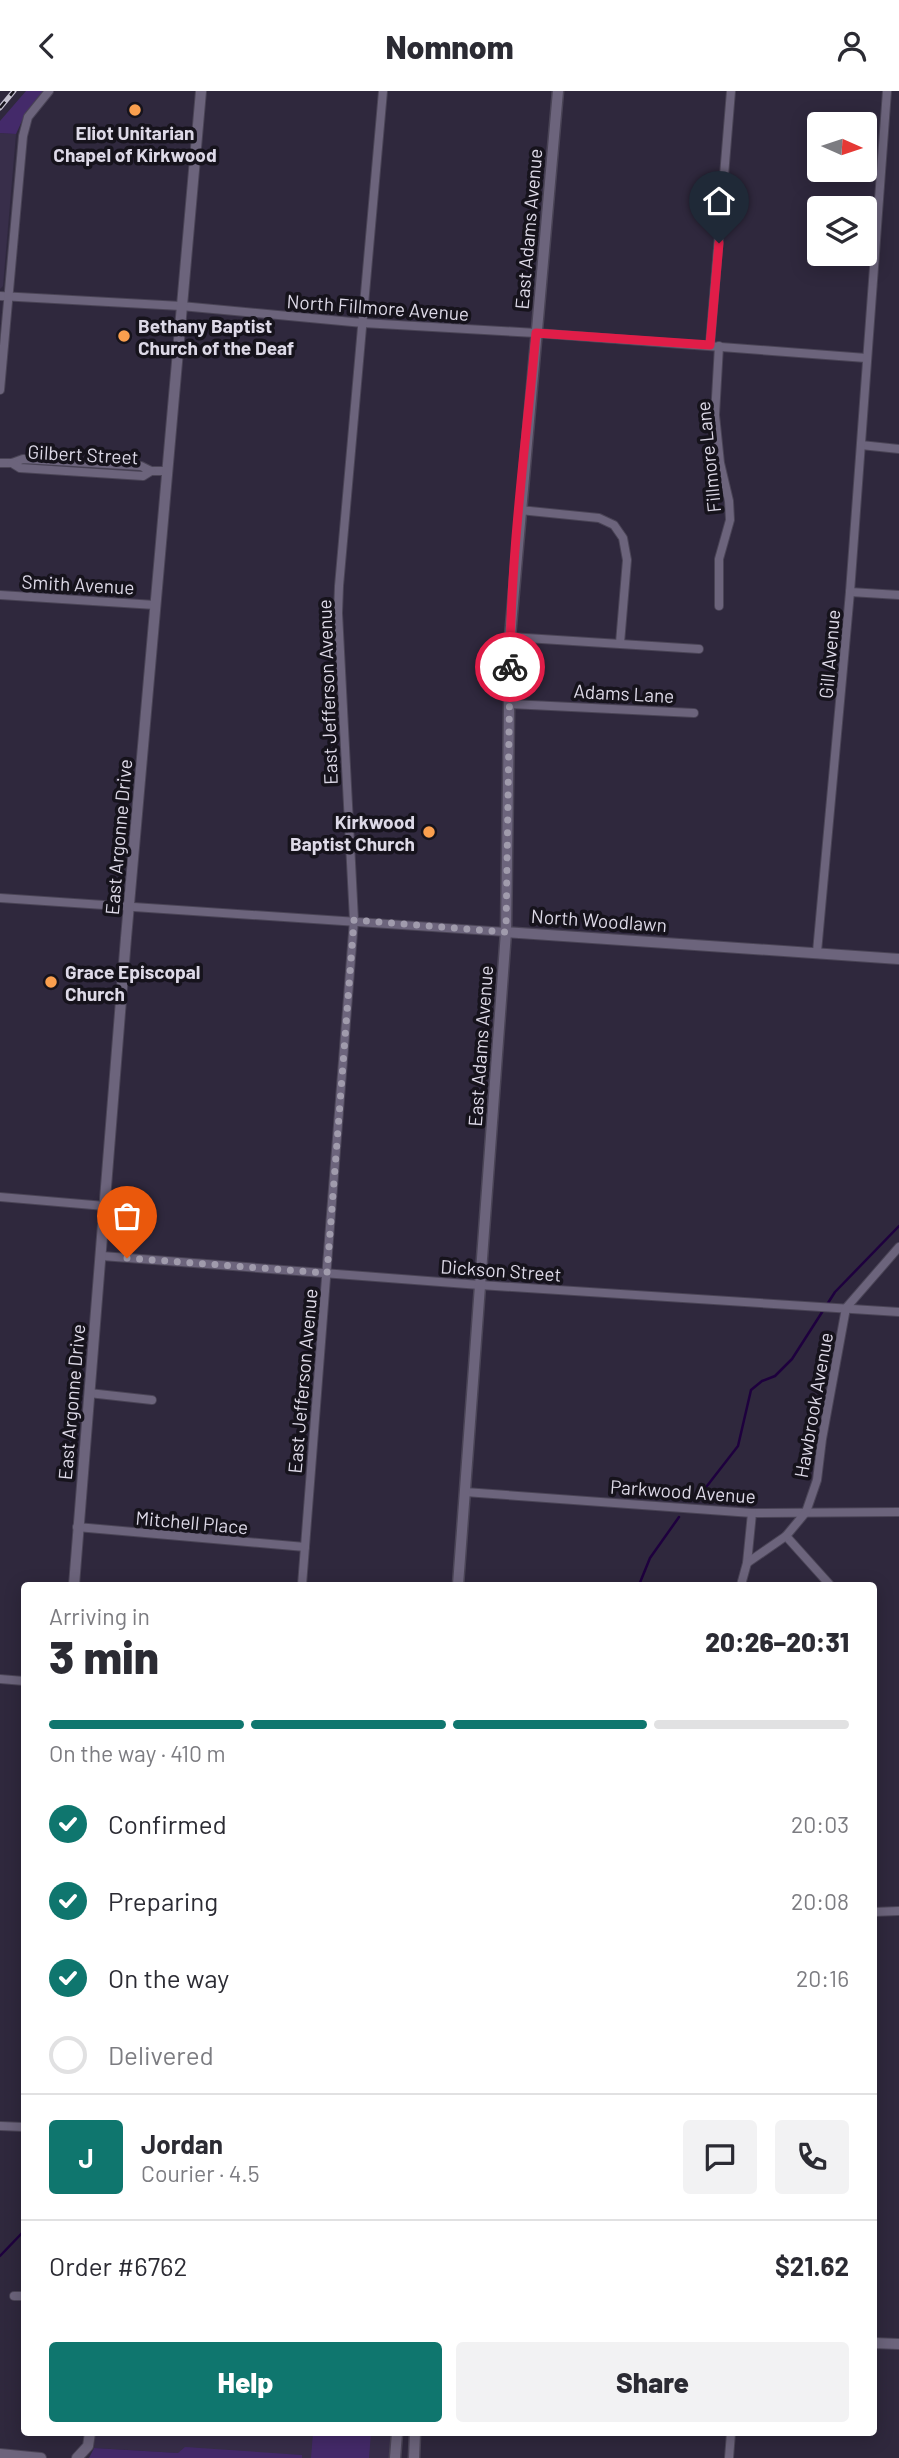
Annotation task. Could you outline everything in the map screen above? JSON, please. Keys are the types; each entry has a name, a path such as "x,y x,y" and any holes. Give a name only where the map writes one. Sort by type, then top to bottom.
{"main road":[{"name":"East Adams Avenue","path":"458,1582 506,932 510,637 558,91"},
{"path":"395,2458 397,2436"},
{"path":"414,2458 415,2436"}],"street":[{"path":"0,390 3,296 23,136 28,117 49,91"},
{"name":"East Argonne Drive","path":"74,1582 166,471 201,91"},
{"name":"East Jefferson Avenue","path":"302,1582 354,920 338,613 383,91"},
{"name":"Fillmore Lane","path":"719,606 719,559 730,520 715,415 714,345 732,91"},
{"name":"Gill Avenue","path":"817,952 850,592 887,91"},
{"name":"North Fillmore Avenue","path":"3,296 181,306 363,323 714,345 866,358"},
{"path":"861,445 899,449"},
{"name":"Gilbert Street","path":"0,463 23,459 141,466 151,471 166,471"},
{"path":"520,510 599,518 614,525 623,538 627,560 620,643"},
{"path":"850,592 899,595"},
{"name":"Smith Avenue","path":"0,595 155,605"},
{"path":"510,637 699,649"},
{"name":"Adams Lane","path":"510,704 694,712"},
{"name":"North Woodlawn","path":"0,898 899,958"},
{"path":"0,1197 105,1206"},
{"path":"846,1308 899,1247"},
{"name":"Dickson Street","path":"102,1256 480,1285 899,1312"},
{"name":"Hawbrook Avenue","path":"747,1563 786,1536 806,1512 817,1480 846,1308"},
{"path":"89,1393 152,1400"},
{"name":"Parkwood Avenue","path":"465,1492 752,1513 899,1512"},
{"path":"742,1582 747,1563 752,1513"},
{"name":"Mitchell Place","path":"77,1527 305,1547"},
{"path":"786,1536 827,1582"},
{"path":"0,1679 21,1681"},
{"path":"877,1912 899,1911"},
{"path":"0,2126 21,2127"},
{"path":"14,2296 21,2297"},
{"path":"877,2343 899,2344"},
{"path":"77,2458 88,2446 90,2436"},
{"path":"729,2458 731,2436"},
{"path":"0,2454 41,2458"}],"shaded area":[{"path":"26,91 43,91 26,112 16,134 0,133 0,121"},
{"path":"0,133 16,134 3,286 0,289"},
{"path":"95,2436 391,2436 390,2458 302,2458 302,2455 178,2453 94,2448"},
{"path":"313,2436 371,2436 369,2458 311,2458"},
{"path":"185,2447 302,2455 302,2458 89,2458 94,2448 178,2453"}],"waterway":[{"path":"700,1495 738,1446 751,1390 762,1381 775,1376 792,1359 835,1292 899,1226"},
{"path":"640,1582 650,1558 679,1517"},
{"path":"0,2256 21,2234"}],"railway":[{"path":"0,108 14,91"}],"way so far":[{"path":"127,1258 327,1273 354,920 506,932 510,667"}],"place":[{"name":"Eliot Unitarian Chapel of Kirkwood","path":"135,110"},
{"name":"Bethany Baptist Church of the Deaf","path":"124,336"},
{"name":"Kirkwood Baptist Church","path":"429,832"},
{"name":"Grace Episcopal Church","path":"51,982"}],"route":[{"path":"510,667 510,637 536,333 710,345 719,243"}]}
